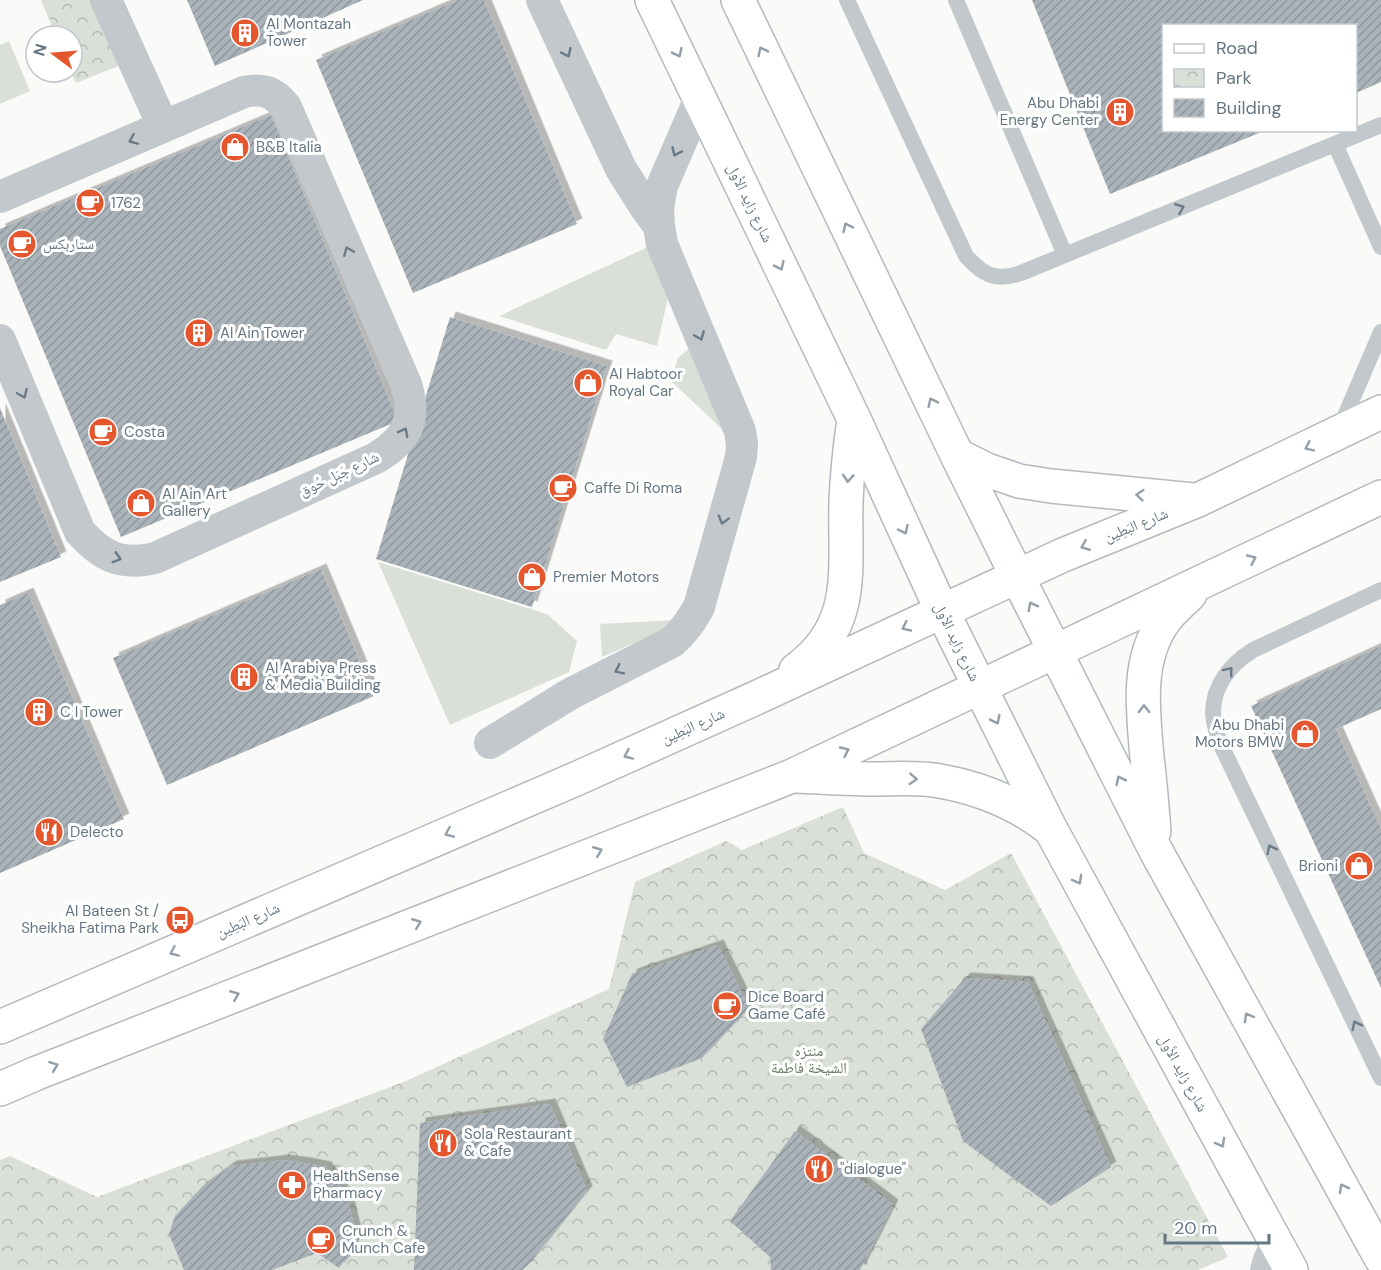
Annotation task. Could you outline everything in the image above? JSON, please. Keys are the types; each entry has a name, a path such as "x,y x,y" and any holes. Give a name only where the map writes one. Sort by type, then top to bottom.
{"main road":[{"name":"شارع زايد الأول","path":"652,0 854,419 979,687 1050,828 1278,1261"},
{"path":"738,0 957,455 1156,850 1377,1245"},
{"name":"شارع البَطِين","path":"0,1027 567,783 1063,555 1198,500 1381,412"},
{"path":"758,697 814,656 829,636 840,613 846,580 846,499 854,419"},
{"path":"957,455 987,470 1018,481 1198,500"},
{"path":"0,1089 792,776 1199,584 1365,516 1381,497"},
{"path":"1156,850 1144,717 1143,687 1146,665 1164,621 1199,584"},
{"path":"792,776 939,780 997,797 1034,816 1050,828"}],"street":[{"path":"106,0 163,126"},
{"path":"542,0 621,169 659,226"},
{"name":"شارع جَبَل حُوق","path":"0,197 244,92 256,89 268,92 279,98 286,107 406,384 411,413 407,428 399,441 376,458 155,558 138,562 122,560 106,555 92,545 81,532 0,340"},
{"path":"490,743 570,694 672,642 683,632 699,607 741,457 742,444 740,431 662,244 659,226 658,208 662,186 700,98"}],"lane":[{"path":"847,0 966,256 980,271 990,276 1011,277 1381,125"},
{"path":"956,0 1065,255"},
{"path":"1335,144 1381,247"},
{"path":"1338,433 1381,332"},
{"path":"1381,590 1239,658 1228,670 1221,683 1213,712 1219,741 1381,1078"}],"green space":[{"path":"41,0 93,0 121,65 84,80 84,24 51,24"},
{"path":"9,41 24,77 24,84 27,84 30,91 0,104 0,45"},
{"path":"650,246 668,298 657,346 616,334 606,350 499,316"},
{"path":"692,346 728,423 722,429 671,381 678,358"},
{"path":"378,562 547,614 577,641 569,672 450,725"},
{"path":"676,620 675,625 602,657 600,624"},
{"name":"منتزه الشيخة فاطمة","path":"843,807 864,853 945,890 1011,853 1228,1257 1198,1270 0,1270 0,1160 10,1156 97,1197 406,1081 609,989 635,882 726,841 742,850"}],"building":[{"name":"Al Montazah Tower","path":"187,0 363,0 215,66"},
{"path":"458,0 484,0 577,224 413,293 316,60"},
{"name":"Abu Dhabi Energy Center","path":"1032,0 1381,0 1381,82 1357,93 1357,24 1162,24 1162,132 1262,132 1110,194"},
{"name":"Al Ain Tower","path":"271,115 398,421 121,537 0,246 0,229"},
{"path":"450,317 607,366 532,607 376,559"},
{"path":"0,408 61,557 0,582"},
{"name":"Al Arabiya Press & Media Building","path":"321,569 374,696 167,785 113,658"},
{"name":"C I Tower","path":"28,593 124,819 0,873 0,605"},
{"path":"1381,646 1381,709 1336,729 1381,829 1381,988 1251,706"},
{"path":"718,945 749,1008 702,1058 627,1087 603,1039 632,974"},
{"path":"965,978 1028,982 1111,1167 1051,1206 963,1141 921,1029"},
{"path":"550,1104 587,1191 527,1266 522,1270 414,1270 420,1123"},
{"path":"795,1131 893,1205 860,1270 771,1270 770,1257 730,1221"},
{"path":"284,1160 326,1167 347,1197 357,1237 350,1254 339,1268 317,1253 272,1270 184,1270 169,1234 175,1216 201,1188 231,1166"}],"place":[{"name":"Al Montazah Tower","path":"245,33"},
{"name":"Abu Dhabi Energy Center","path":"1120,112"},
{"name":"B&B Italia","path":"235,147"},
{"name":"1762","path":"90,203"},
{"name":"ستاربكس","path":"22,244"},
{"name":"Al Ain Tower","path":"199,333"},
{"name":"Al Habtoor Royal Car","path":"588,383"},
{"name":"Costa","path":"103,432"},
{"name":"Caffe Di Roma","path":"563,488"},
{"name":"Al Ain Art Gallery","path":"141,503"},
{"name":"Premier Motors","path":"532,577"},
{"name":"Al Arabiya Press & Media Building","path":"244,677"},
{"name":"C I Tower","path":"39,712"},
{"name":"Abu Dhabi Motors BMW","path":"1305,734"},
{"name":"Delecto","path":"49,832"},
{"name":"Brioni","path":"1359,866"},
{"name":"Al Bateen St / Sheikha Fatima Park","path":"180,920"},
{"name":"Dice Board Game Café","path":"727,1006"},
{"name":"Sola Restaurant & Cafe","path":"443,1143"},
{"name":"\"dialogue\"","path":"819,1169"},
{"name":"HealthSense Pharmacy","path":"292,1185"},
{"name":"Crunch & Munch Cafe","path":"321,1240"}]}
